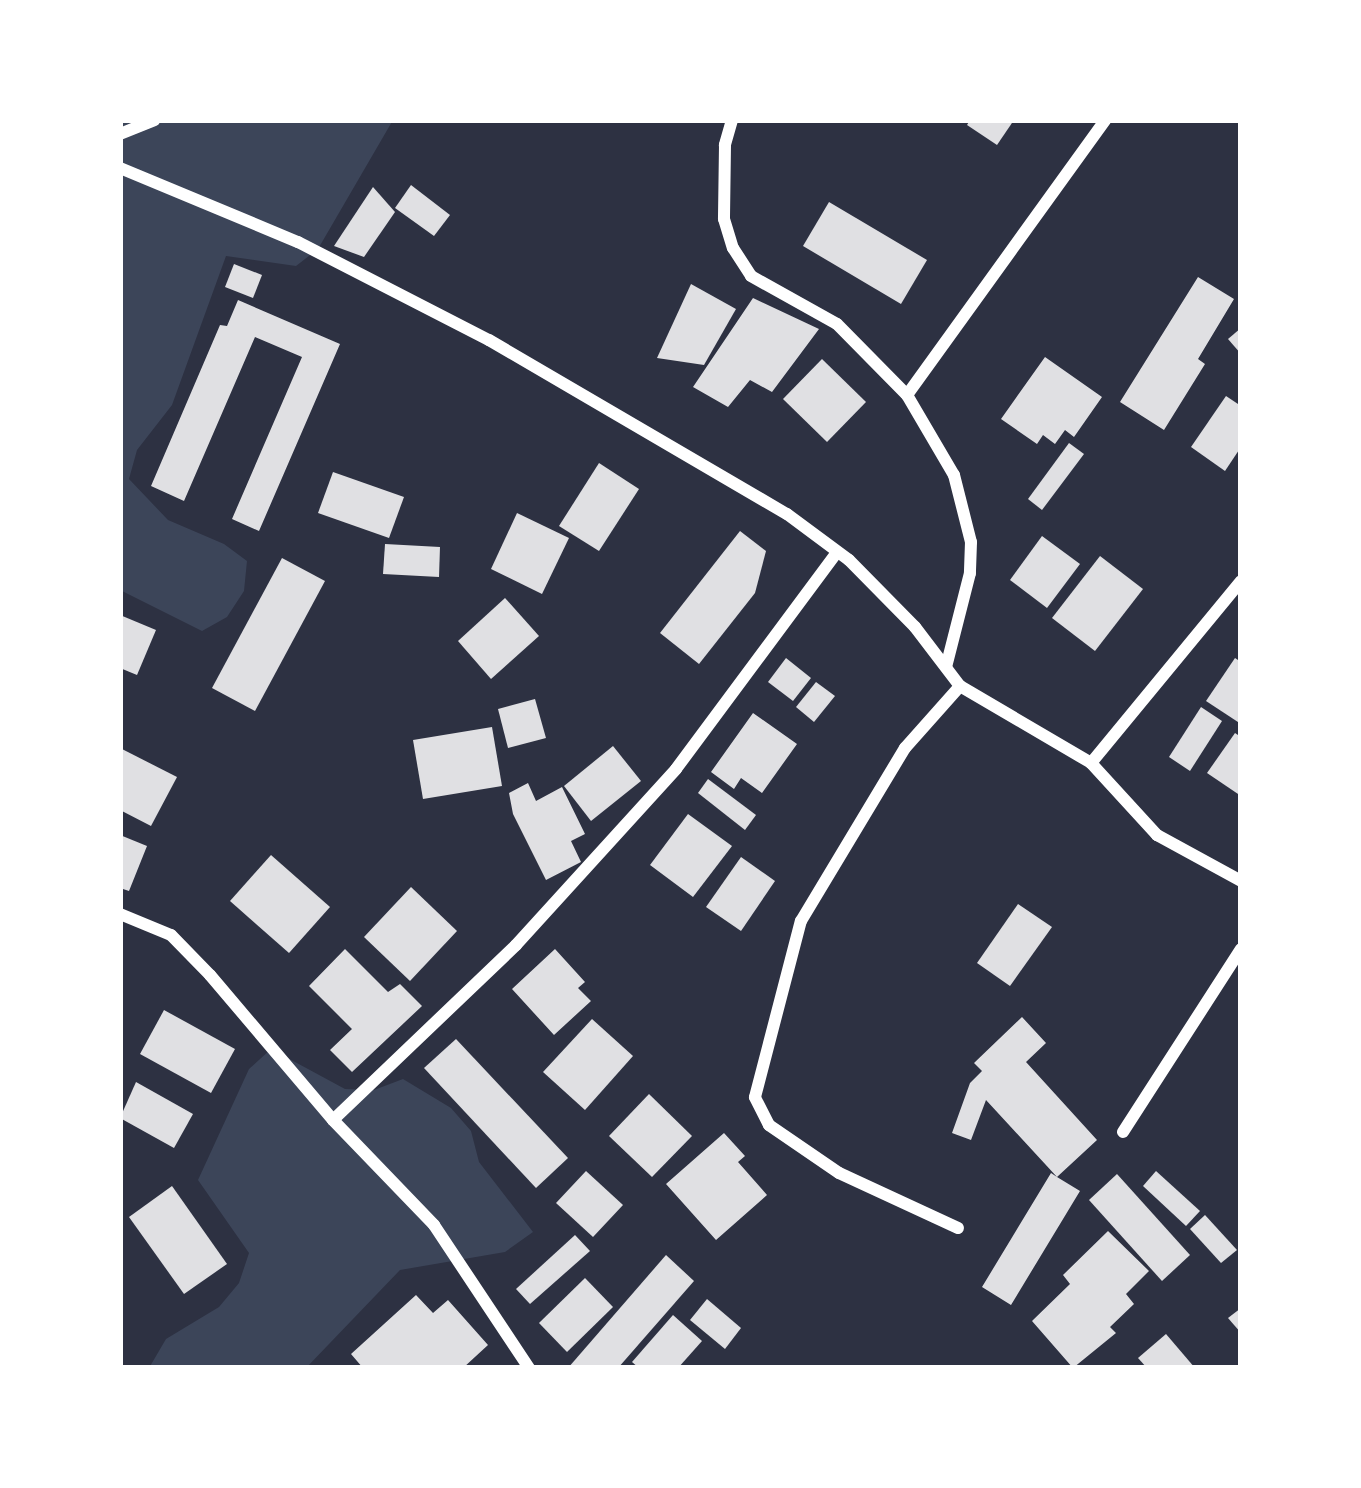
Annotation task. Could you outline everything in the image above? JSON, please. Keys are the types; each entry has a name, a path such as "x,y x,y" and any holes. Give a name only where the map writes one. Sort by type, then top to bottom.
{"street":[{"path":"120,134 154,120"},
{"path":"732,120 725,145 724,219 733,248 751,276 837,324 907,395 954,476 971,542 970,573 946,668"},
{"path":"907,395 1105,120"},
{"path":"120,168 298,242 489,340 787,514 837,552 915,627 960,686 1091,763 1157,835 1241,881"},
{"path":"333,1120 516,945 676,769 837,552"},
{"path":"1091,763 1241,581"},
{"path":"958,1228 839,1173 769,1125 755,1097 801,921 905,748 960,686"},
{"path":"120,914 171,935 333,1120 434,1225 529,1368"},
{"path":"1123,1132 1241,949"}],"shaded area":[{"path":"120,120 393,120 318,249 296,266 226,256 172,405 137,450 129,479 168,520 224,544 247,561 244,591 227,617 202,631 120,590"},
{"path":"271,1049 345,1089 374,1090 403,1079 451,1108 471,1131 479,1162 533,1232 505,1252 400,1270 306,1368 149,1368 166,1339 219,1307 239,1283 249,1253 198,1180 249,1069"}],"building":[{"path":"970,120 1014,120 997,145 967,125"},
{"path":"411,185 450,215 434,236 395,208"},
{"path":"373,187 395,212 364,257 334,246"},
{"path":"829,202 927,260 901,304 803,246"},
{"path":"234,264 262,275 253,298 225,287"},
{"path":"1198,277 1234,299 1198,359 1205,364 1164,430 1120,402"},
{"path":"691,284 736,309 704,365 657,358"},
{"path":"753,298 819,329 772,392 750,380 728,407 693,387"},
{"path":"238,300 340,344 259,531 232,519 302,357 255,337 184,501 151,486 220,325 227,326"},
{"path":"1241,328 1241,354 1228,339"},
{"path":"1045,357 1102,397 1074,437 1065,430 1055,444 1043,435 1037,444 1001,419"},
{"path":"822,359 866,402 827,442 783,399"},
{"path":"1226,396 1241,406 1241,447 1225,471 1191,447"},
{"path":"1069,443 1084,454 1042,510 1028,499"},
{"path":"599,463 639,489 599,551 559,526"},
{"path":"333,472 404,497 389,538 318,513"},
{"path":"517,513 569,538 542,594 491,569"},
{"path":"740,531 766,551 755,593 699,664 660,633"},
{"path":"1042,536 1080,564 1047,608 1010,580"},
{"path":"385,544 440,547 439,577 383,574"},
{"path":"1100,556 1143,589 1095,651 1052,618"},
{"path":"282,558 325,581 255,711 212,688"},
{"path":"505,598 539,636 491,679 458,641"},
{"path":"120,615 156,630 137,675 120,668"},
{"path":"786,658 811,678 793,701 768,682"},
{"path":"1235,658 1241,662 1241,724 1206,701"},
{"path":"816,682 835,696 814,722 796,707"},
{"path":"535,699 546,738 508,748 498,709"},
{"path":"1201,707 1222,721 1190,771 1169,757"},
{"path":"753,713 797,744 762,793 741,778 734,789 711,772"},
{"path":"492,727 502,786 423,799 413,740"},
{"path":"1235,733 1241,737 1241,796 1207,773"},
{"path":"613,746 641,781 591,821 564,786"},
{"path":"120,748 177,777 151,826 120,810"},
{"path":"708,779 756,815 745,830 698,793"},
{"path":"528,783 536,801 562,787 585,834 571,841 581,862 546,880 513,814 509,793"},
{"path":"688,814 732,846 693,897 650,865"},
{"path":"120,835 147,846 129,891 120,888"},
{"path":"271,855 330,907 289,953 230,901"},
{"path":"741,857 775,881 741,931 706,907"},
{"path":"411,887 457,931 410,981 364,937"},
{"path":"1018,904 1052,927 1010,986 977,963"},
{"path":"345,949 388,992 400,984 422,1006 352,1072 330,1050 352,1029 309,986"},
{"path":"555,949 585,982 578,988 591,1001 554,1035 512,989"},
{"path":"164,1010 235,1049 211,1093 140,1054"},
{"path":"1022,1017 1046,1043 1026,1062 1097,1140 1057,1177 986,1100 971,1140 952,1133 970,1083 982,1071 974,1063"},
{"path":"592,1019 633,1056 585,1110 543,1072"},
{"path":"456,1039 568,1158 536,1188 424,1068"},
{"path":"136,1082 193,1114 174,1148 120,1118"},
{"path":"649,1094 692,1136 652,1177 609,1136"},
{"path":"724,1133 745,1156 738,1162 767,1195 716,1240 666,1184"},
{"path":"586,1171 623,1205 593,1237 556,1203"},
{"path":"1156,1171 1200,1211 1186,1226 1143,1186"},
{"path":"1051,1173 1080,1191 1011,1305 982,1287"},
{"path":"1117,1174 1190,1255 1162,1281 1089,1200"},
{"path":"172,1186 227,1264 184,1294 129,1217"},
{"path":"1205,1215 1237,1250 1221,1263 1190,1229"},
{"path":"1108,1231 1149,1271 1126,1294 1134,1304 1110,1327 1116,1333 1073,1368 1032,1321 1070,1284 1063,1275"},
{"path":"575,1235 590,1251 530,1304 516,1289"},
{"path":"666,1255 694,1281 618,1368 568,1368"},
{"path":"585,1278 613,1307 567,1352 539,1323"},
{"path":"416,1295 433,1313 448,1300 488,1345 463,1368 363,1368 351,1354"},
{"path":"707,1299 741,1328 725,1349 690,1320"},
{"path":"1241,1308 1241,1333 1228,1318"},
{"path":"673,1315 702,1341 678,1368 639,1368 632,1362"},
{"path":"1166,1334 1195,1368 1147,1368 1138,1358"}]}
